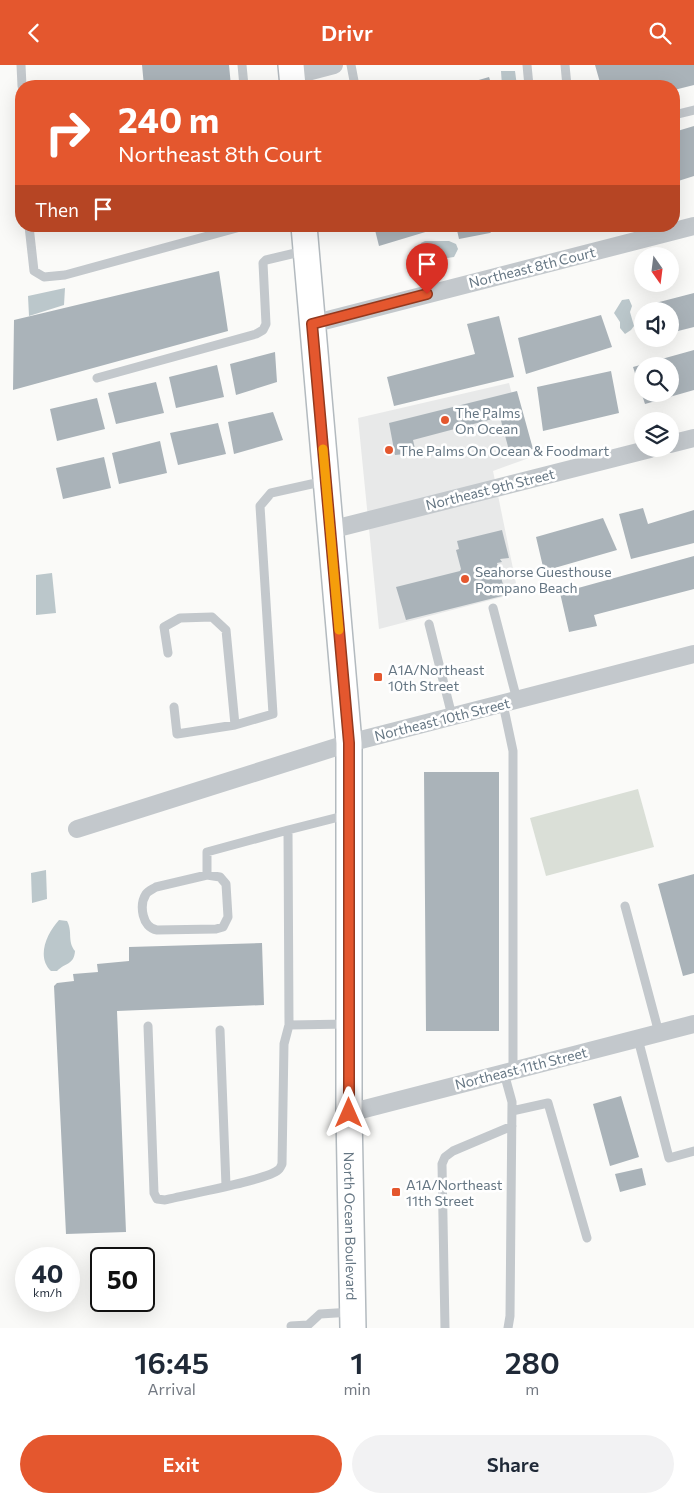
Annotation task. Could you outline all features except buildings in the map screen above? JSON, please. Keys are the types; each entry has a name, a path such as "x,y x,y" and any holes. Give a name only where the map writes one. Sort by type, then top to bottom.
{"main road":[{"name":"North Ocean Boulevard","path":"304,232 349,743 349,1113 353,1320"}],"street":[{"path":"292,76 334,65"},
{"name":"Northeast 8th Court","path":"680,230 694,226"},
{"name":"Northeast 8th Court","path":"312,324 671,232"},
{"path":"679,441 694,437"},
{"name":"Northeast 9th Street","path":"330,530 634,453"},
{"name":"Northeast 10th Street","path":"78,829 349,743 694,656"},
{"name":"Northeast 11th Street","path":"349,1113 694,1024"}],"lane":[{"path":"21,65 22,80"},
{"path":"242,65 243,80"},
{"path":"351,65 354,80"},
{"path":"527,65 528,80"},
{"path":"565,65 566,80"},
{"path":"680,114 694,110"},
{"path":"30,232 34,271 44,277 65,275 222,232"},
{"path":"97,378 256,334 263,330 266,324 263,263 266,260 306,251"},
{"path":"174,707 177,734 235,725 273,714 260,506 270,493 326,481"},
{"path":"493,609 510,702 513,751 508,1072 512,1102 512,1127 510,1316 508,1328"},
{"path":"168,653 164,627 180,618 212,617 226,630 235,725"},
{"path":"429,624 452,717"},
{"path":"208,875 207,852 350,814"},
{"path":"148,1027 154,1193 157,1199 165,1200 226,1186 278,1171 282,1164 284,1044 289,1025 288,830"},
{"path":"208,875 220,877 226,884 228,917 223,927 216,929 157,930 151,929 146,924 142,906 146,894 150,890 208,875"},
{"path":"625,906 658,1033"},
{"path":"289,1025 349,1024"},
{"path":"220,1030 226,1186"},
{"path":"638,1039 669,1158 694,1151"},
{"path":"512,1111 548,1103 587,1238"},
{"path":"445,1328 442,1164 445,1157 454,1151 512,1127"},
{"path":"291,1326 309,1327 320,1314 353,1320"}],"shaded area":[{"path":"501,71 515,71 516,80 502,80"},
{"path":"425,241 449,241 456,244 458,249 454,257 427,261 422,258 417,250 421,243"},
{"path":"65,288 64,305 29,316 28,296"},
{"path":"629,299 632,306 630,312 634,326 625,334 620,328 620,322 614,313 622,300"},
{"path":"509,383 529,458 493,471 518,593 379,629 358,418"},
{"path":"52,573 56,613 36,615 36,575"},
{"path":"638,789 654,847 546,876 530,818"},
{"path":"46,870 47,899 32,903 31,873"},
{"path":"59,920 67,921 70,929 71,944 75,951 71,961 57,971 51,971 44,959 45,945 47,938"}],"slow traffic":[{"path":"323,449 339,630"}],"place":[{"name":"The Palms On Ocean","path":"445,420"},
{"name":"The Palms On Ocean & Foodmart","path":"389,450"},
{"name":"Seahorse Guesthouse Pompano Beach","path":"465,579"},
{"name":"A1A/Northeast 10th Street","path":"378,677"},
{"name":"A1A/Northeast 11th Street","path":"396,1192"}],"route":[{"path":"349,1113 349,743 312,324 427,294"}]}
